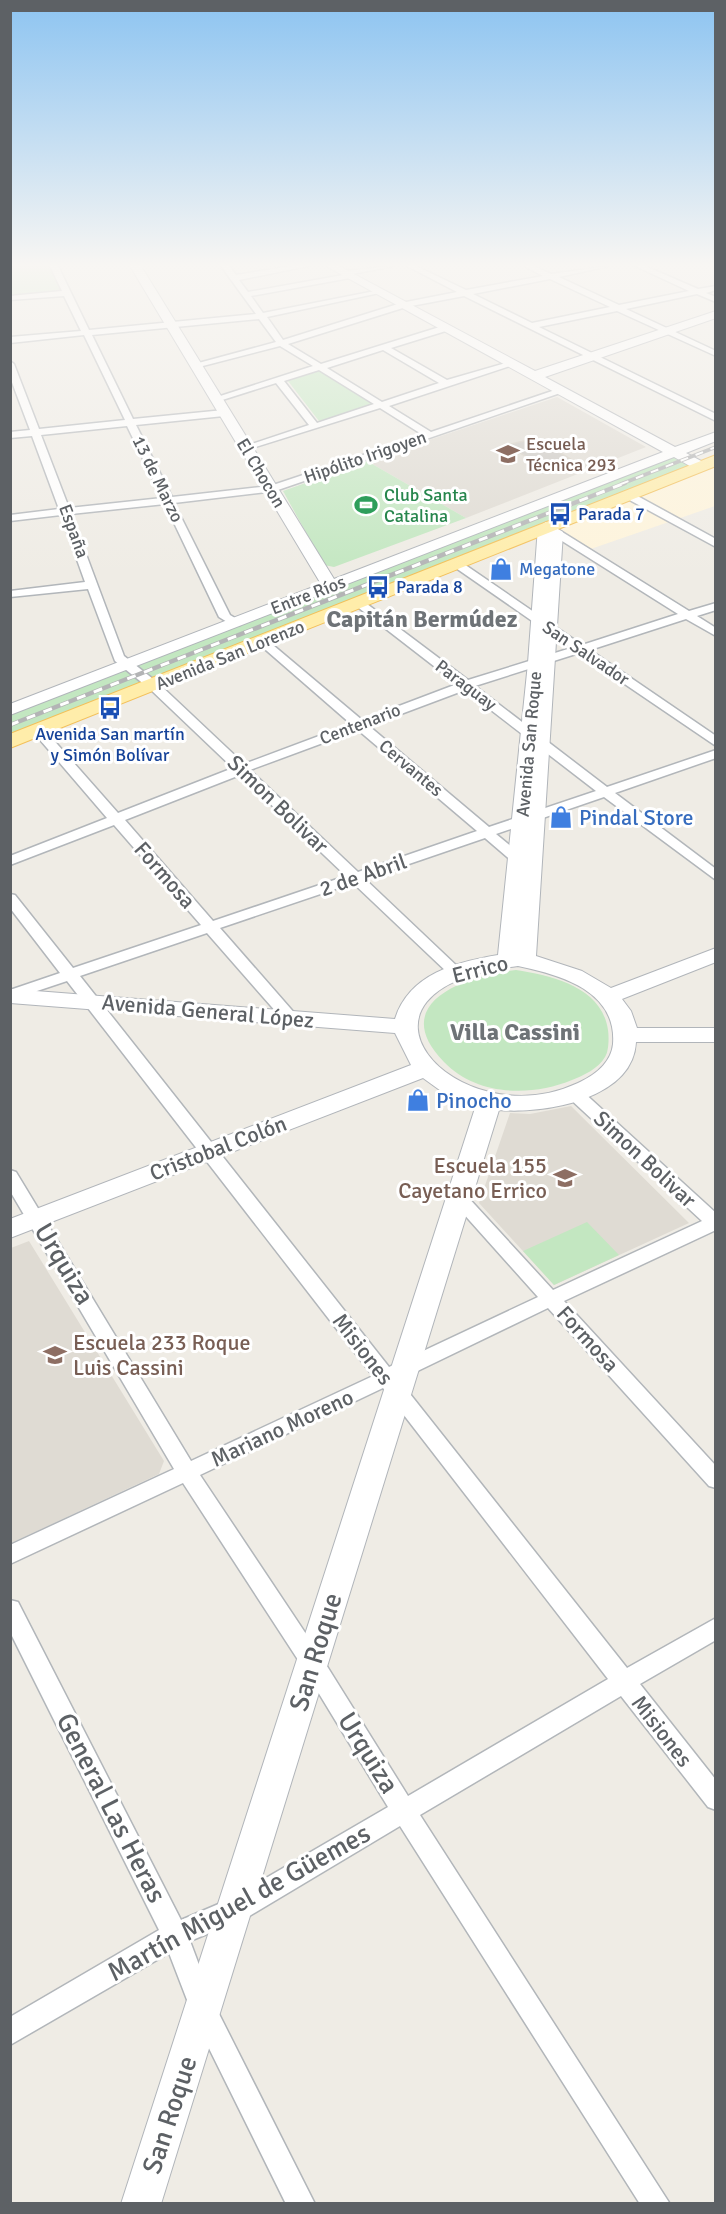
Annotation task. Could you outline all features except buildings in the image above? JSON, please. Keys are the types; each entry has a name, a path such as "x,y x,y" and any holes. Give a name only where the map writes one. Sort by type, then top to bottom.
{"main road":[{"name":"Avenida San Lorenzo","path":"10,742 457,564 551,530 628,495 710,464"}],"street":[{"name":"España","path":"12,369 123,662"},
{"name":"13 de Marzo","path":"105,369 168,500 231,620"},
{"name":"El Chocon","path":"198,369 328,582"},
{"path":"216,399 313,369"},
{"path":"324,369 430,435"},
{"path":"422,369 447,384"},
{"path":"246,449 491,369"},
{"path":"522,369 672,451 710,464"},
{"path":"534,376 553,369"},
{"path":"618,369 716,418"},
{"path":"278,380 315,426"},
{"name":"Hipólito Irigoyen","path":"10,518 271,489 561,390"},
{"path":"10,435 224,413"},
{"name":"Entre Ríos","path":"10,710 123,662 556,493 716,436"},
{"path":"628,495 716,544"},
{"path":"551,530 716,633"},
{"name":"Avenida San Roque","path":"516,960 551,530"},
{"name":"San Salvador","path":"457,564 716,742"},
{"path":"10,594 93,585"},
{"name":"Paraguay","path":"359,603 716,876"},
{"name":"Centenario","path":"10,861 242,769 466,685 716,606"},
{"name":"Cervantes","path":"263,642 525,865"},
{"path":"123,662 154,686"},
{"name":"Entre Ríos","path":"10,700 123,662"},
{"name":"Simon Bolivar","path":"154,686 454,971"},
{"name":"Formosa","path":"39,730 291,1019"},
{"name":"2 de Abril","path":"10,995 716,754"},
{"name":"Misiones","path":"10,898 208,1151 397,1379 624,1682 716,1799"},
{"path":"405,1027 412,1049 425,1068 442,1082 465,1093 490,1100 531,1103 575,1094 603,1081 621,1060 627,1035 623,1019 610,996 716,954"},
{"name":"Errico","path":"405,1027 411,1008 424,989 454,971 516,960 579,977 610,996"},
{"name":"Avenida General López","path":"10,995 405,1027"},
{"path":"627,1035 716,1035"},
{"name":"Cristobal Colón","path":"10,1229 425,1068"},
{"name":"Simon Bolivar","path":"575,1094 715,1223"},
{"name":"San Roque","path":"141,2204 237,1909 397,1379 490,1100"},
{"name":"Urquiza","path":"10,1176 187,1473 312,1662 404,1811 656,2204"},
{"name":"Formosa","path":"459,1198 716,1480"},
{"name":"Mariano Moreno","path":"10,1555 397,1379 553,1300 715,1223"},
{"name":"General Las Heras","path":"10,1610 175,1935 204,2010 301,2204"},
{"name":"Martín Miguel de Güemes","path":"10,2032 175,1935 237,1909 716,1628"}],"shaded area":[{"name":"Escuela Técnica 293","path":"557,397 646,447 466,518 367,461"},
{"path":"715,459 715,506 585,551 546,527"},
{"name":"Escuela 155 Cayetano Errico","path":"571,1106 689,1223 554,1285 479,1203 510,1113 530,1114"},
{"name":"Escuela 233 Roque Luis Cassini","path":"29,1241 164,1461 159,1474 11,1543 11,1248"}],"green space":[{"path":"320,369 375,404 319,421 288,381"},
{"path":"672,451 700,466 11,742 11,710"},
{"name":"Club Santa Catalina","path":"367,461 466,518 334,567 324,565 283,491"},
{"path":"516,970 560,980 574,986 596,1003 604,1015 609,1036 606,1054 599,1065 581,1076 556,1086 522,1091 488,1087 472,1082 444,1062 428,1041 424,1023 428,1008 440,996 456,986 476,978"},
{"path":"587,1222 619,1255 554,1285 523,1251"}],"railway":[{"path":"621,484 716,447"},
{"path":"10,725 625,483"}],"place":[{"name":"Escuela Técnica 293","path":"508,454"},
{"name":"Club Santa Catalina","path":"366,505"},
{"name":"Parada 7","path":"560,514"},
{"name":"Megatone","path":"501,569"},
{"name":"Parada 8","path":"378,587"},
{"name":"Avenida San martín y Simón Bolívar","path":"110,708"},
{"name":"Pindal Store","path":"561,817"},
{"name":"Pinocho","path":"418,1100"},
{"name":"Escuela 155 Cayetano Errico","path":"565,1178"},
{"name":"Escuela 233 Roque Luis Cassini","path":"55,1355"}],"district":[{"name":"Capitán Bermúdez","path":"422,619"},
{"name":"Villa Cassini","path":"515,1032"}]}
